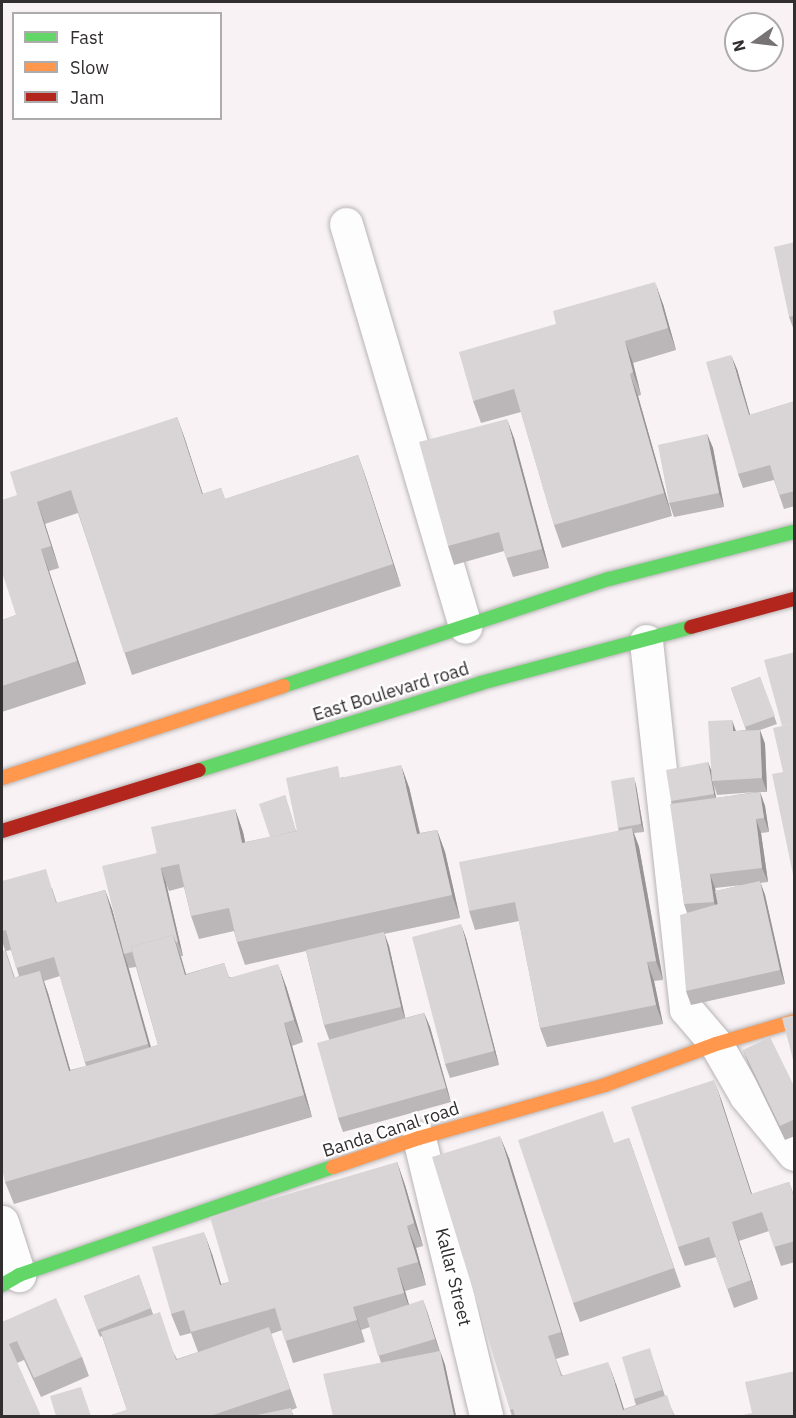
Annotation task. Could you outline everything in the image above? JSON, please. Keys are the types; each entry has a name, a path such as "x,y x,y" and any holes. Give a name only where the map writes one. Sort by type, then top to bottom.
{"main road":[{"path":"2,778 609,579 795,532"},
{"name":"East Boulevard road","path":"2,831 481,684 795,599"},
{"name":"Banda Canal road","path":"10,1280 419,1138 605,1086 716,1044 795,1021"}],"street":[{"path":"346,224 465,627"},
{"path":"646,641 686,1009 716,1044 746,1096 795,1154"},
{"name":"Kallar Street","path":"419,1138 486,1416"},
{"path":"2,1222 10,1280"}],"building":[{"path":"795,242 795,315 789,317 774,247"},
{"path":"655,282 668,328 625,341 633,372 630,374 664,493 554,525 514,389 473,401 459,352 556,324 553,311"},
{"path":"731,355 749,415 795,401 795,491 779,495 770,465 738,474 706,362"},
{"path":"177,417 202,494 221,488 225,499 358,455 393,564 124,653 71,490 37,502 51,546 41,549 77,661 2,686 2,620 16,615 2,572 2,500 17,495 10,472"},
{"path":"507,419 542,549 506,558 499,532 448,546 419,442"},
{"path":"707,434 719,493 669,503 658,445"},
{"path":"795,652 795,723 782,726 764,660"},
{"path":"760,677 775,716 745,727 731,688"},
{"path":"732,720 733,731 760,730 762,778 712,781 708,721"},
{"path":"795,723 795,884 772,774 783,772 773,728"},
{"path":"708,762 714,794 671,801 666,770"},
{"path":"401,765 417,834 437,830 452,895 237,942 229,908 191,916 179,864 160,868 151,827 235,809 242,843 297,831 286,778 338,766 340,778"},
{"path":"634,777 641,824 618,828 611,781"},
{"path":"760,792 764,818 756,819 762,868 710,874 714,902 684,904 670,804"},
{"path":"285,795 296,831 270,837 259,804"},
{"path":"632,828 656,961 647,962 656,1005 540,1028 515,902 469,911 459,862"},
{"path":"157,853 178,942 173,935 131,947 132,952 124,954 102,866"},
{"path":"46,869 56,903 105,890 148,1044 85,1062 54,957 16,968 6,930 2,931 2,881"},
{"path":"760,881 780,970 686,991 680,915 718,904 715,891"},
{"path":"461,924 494,1051 445,1064 412,937"},
{"path":"384,932 401,1007 324,1025 306,950"},
{"path":"173,935 185,975 224,963 229,978 278,964 294,1020 284,1023 304,1095 5,1182 2,1168 2,951 5,950 14,978 40,971 69,1071 158,1045 131,947"},
{"path":"424,1013 446,1088 338,1118 317,1043"},
{"path":"795,1015 795,1067 782,1018"},
{"path":"770,1037 795,1088 795,1119 780,1126 743,1050"},
{"path":"714,1080 751,1194 789,1182 795,1200 795,1241 774,1247 762,1212 732,1222 751,1280 727,1289 709,1237 678,1247 631,1107"},
{"path":"603,1111 614,1143 629,1138 674,1268 573,1303 518,1140"},
{"path":"500,1136 561,1332 548,1336 561,1376 608,1362 623,1410 667,1395 674,1416 515,1416 513,1409 510,1410 432,1157"},
{"path":"397,1162 414,1223 407,1226 418,1262 397,1268 404,1293 353,1307 357,1320 285,1341 275,1308 191,1332 184,1310 171,1314 152,1247 204,1232 220,1285 229,1282 210,1217"},
{"path":"139,1275 151,1308 97,1330 84,1296"},
{"path":"56,1298 82,1357 34,1378 17,1341 9,1344 41,1416 2,1416 2,1322"},
{"path":"423,1300 435,1339 378,1356 367,1318"},
{"path":"160,1312 176,1360 269,1327 290,1389 210,1416 108,1416 127,1410 101,1332"},
{"path":"650,1348 662,1390 634,1399 622,1357"},
{"path":"440,1351 454,1416 333,1416 323,1374"},
{"path":"795,1371 795,1416 738,1416 752,1413 745,1382"},
{"path":"81,1387 91,1416 56,1416 50,1396"},
{"path":"291,1408 293,1416 252,1416"}],"traffic: fast":[{"path":"283,686 609,579 794,532"},
{"path":"199,770 481,683 691,627"},
{"path":"2,1285 19,1275 333,1167"}],"traffic: slow":[{"path":"2,778 283,686"},
{"path":"333,1167 419,1138 605,1085 716,1044 794,1021"}],"traffic: jam":[{"path":"691,627 794,599"},
{"path":"2,831 199,770"}]}
